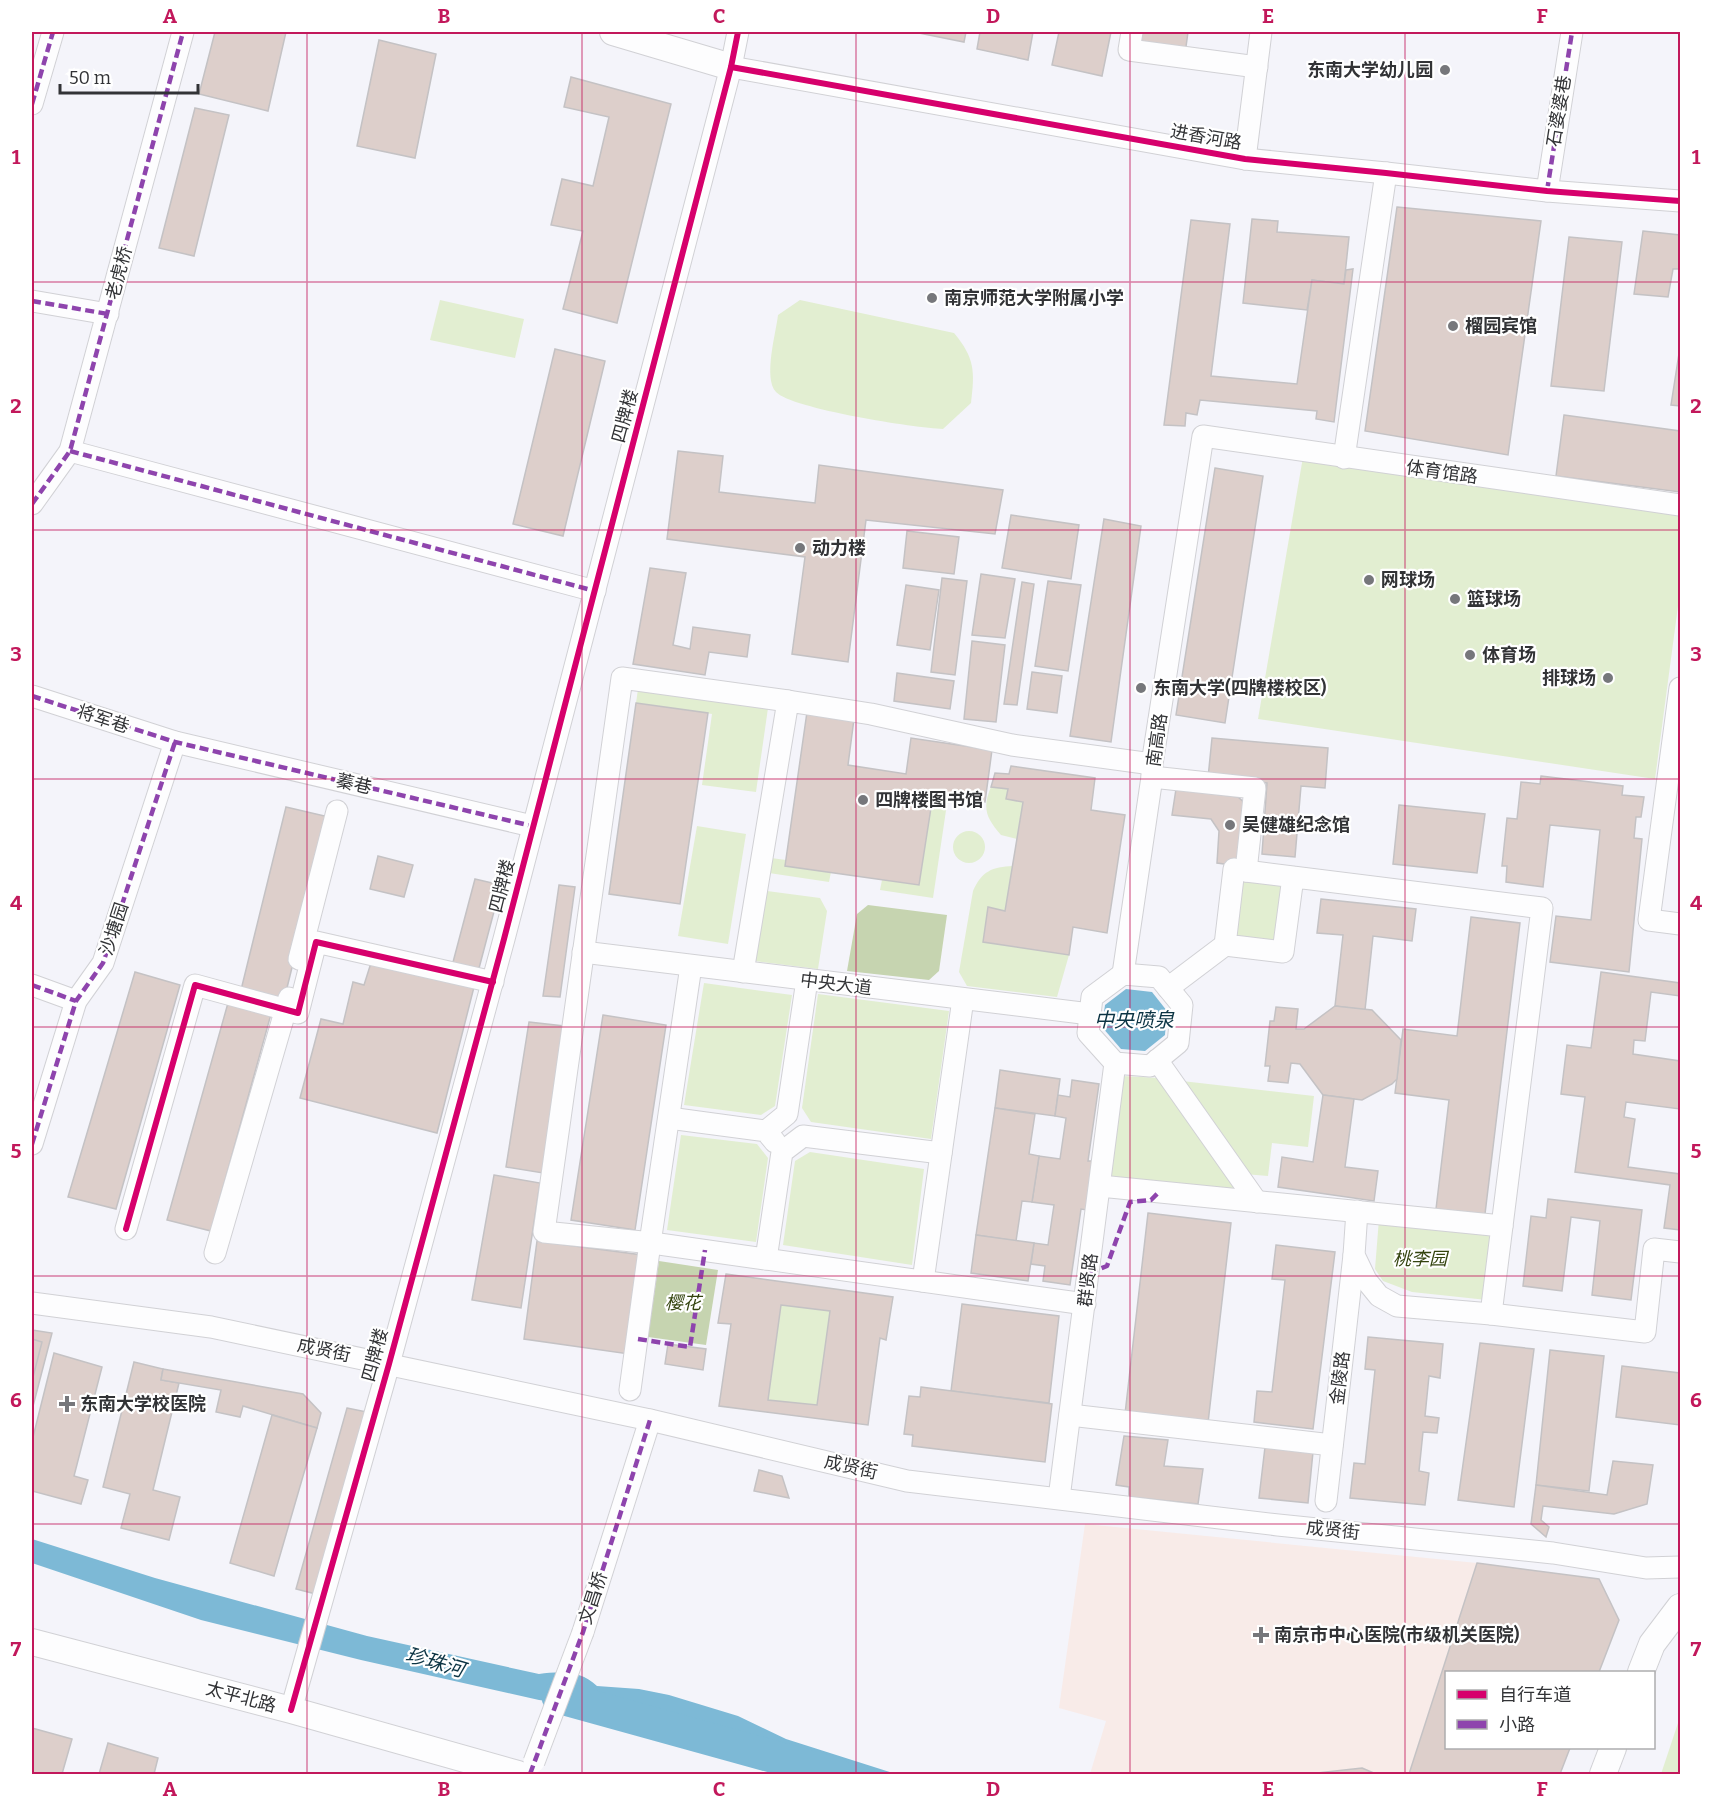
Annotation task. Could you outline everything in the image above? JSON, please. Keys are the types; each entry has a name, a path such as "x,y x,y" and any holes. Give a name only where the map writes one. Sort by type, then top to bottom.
{"main road":[{"name":"进香河路","path":"613,32 731,67"},
{"path":"1641,1671 1652,1644 1680,1607"},
{"name":"太平北路","path":"32,1642 528,1770"},
{"path":"1603,1774 1613,1749"}],"street":[{"path":"32,104 53,32"},
{"name":"老虎桥","path":"32,504 70,451 183,32"},
{"name":"四牌楼","path":"291,1710 389,1364 493,982 731,67 738,32"},
{"path":"1132,32 1129,50 1257,67"},
{"path":"1245,159 1261,32"},
{"name":"石婆婆巷","path":"1547,191 1572,32"},
{"name":"进香河路","path":"731,67 1245,159 1386,172 1547,191 1680,201"},
{"path":"1344,458 1386,172"},
{"path":"32,301 108,314"},
{"name":"体育馆路","path":"1203,436 1680,506"},
{"name":"南高路","path":"1123,974 1203,436"},
{"path":"70,451 595,591"},
{"path":"1085,1304 650,1243 544,1232 622,678 871,714 1012,745 1255,788 1246,871"},
{"path":"1680,688 1649,920 1680,924"},
{"name":"将军巷","path":"32,696 175,742"},
{"path":"743,972 788,702"},
{"name":"蓁巷","path":"175,742 532,826"},
{"name":"沙塘园","path":"32,1144 76,1001 103,963 175,742"},
{"path":"215,1253 286,1010 338,811"},
{"path":"1225,945 1234,869 1542,908 1491,1314"},
{"path":"1168,988 1225,945 1283,952 1293,877"},
{"path":"126,1229 195,985 298,1013 316,942 493,982"},
{"name":"中央大道","path":"583,952 1089,1014"},
{"path":"630,1390 691,966"},
{"path":"1123,974 1159,977 1182,1005 1179,1043 1150,1066 1115,1063 1088,1033 1092,997 1123,974"},
{"path":"766,1131 787,1114 807,980"},
{"path":"32,985 76,1001"},
{"path":"923,1281 963,999"},
{"path":"1157,1060 1257,1202"},
{"name":"群贤路","path":"1059,1498 1115,1063"},
{"path":"787,1114 803,1136"},
{"path":"669,1118 766,1131 782,1152"},
{"path":"766,1259 782,1152 803,1136 941,1152"},
{"path":"1100,1186 1502,1226"},
{"name":"金陵路","path":"1326,1501 1357,1211"},
{"path":"1354,1255 1366,1280 1379,1296 1397,1306 1491,1314 1645,1332 1654,1249 1680,1252"},
{"name":"成贤街","path":"32,1303 211,1327 650,1420 907,1481 1278,1525 1552,1553 1646,1569 1680,1567"},
{"path":"1070,1415 1332,1445"},
{"name":"文昌桥","path":"528,1770 583,1632 650,1420"}],"shaded area":[{"name":"南京市中心医院(市级机关医院)","path":"1085,1524 1477,1563 1409,1774 1376,1774 1361,1768 1308,1774 1090,1774 1106,1721 1059,1708"}],"green space":[{"path":"440,300 524,319 515,358 430,340"},
{"path":"800,300 954,333 966,350 972,366 971,403 943,429 829,411 805,405 776,392 772,385 770,366 778,315"},
{"name":"体育场","path":"1303,457 1680,512 1680,591 1655,779 1258,719"},
{"path":"638,689 768,708 756,792 702,785 712,714 636,703"},
{"path":"991,787 1008,789 1006,799 1023,802 1017,839 1001,835 989,818 986,807"},
{"path":"933,795 948,797 933,898 880,890 882,880 919,885"},
{"path":"697,826 746,834 728,944 678,936"},
{"path":"969,831 980,836 985,847 980,858 969,863 958,858 953,847 958,836"},
{"path":"771,858 786,860 785,866 831,872 829,882 769,873"},
{"path":"1013,866 1005,911 988,908 983,942 1069,955 1057,997 967,986 959,972 976,884 988,871"},
{"path":"1234,869 1293,877 1283,952 1225,945"},
{"path":"767,891 820,898 827,911 818,969 755,961"},
{"path":"868,905 947,915 939,971 929,980 847,971 857,914"},
{"path":"704,983 792,995 775,1106 761,1115 684,1105"},
{"path":"818,994 949,1011 931,1139 811,1122 802,1108"},
{"path":"1123,1076 1159,1078 1238,1193 1110,1179"},
{"path":"1182,1081 1314,1096 1308,1147 1272,1143 1268,1176 1244,1174"},
{"path":"681,1135 757,1144 768,1158 756,1242 667,1230"},
{"path":"810,1152 924,1169 912,1265 783,1245 795,1161"},
{"name":"桃李园","path":"1379,1219 1494,1232 1487,1300 1412,1292 1383,1281 1375,1269"},
{"name":"樱花","path":"659,1261 718,1270 706,1345 648,1337"},
{"path":"726,1274 893,1297 886,1340 880,1339 868,1425 719,1406 731,1324"},
{"path":"1680,1717 1680,1774 1661,1774"}],"water":[{"name":"中央喷泉","path":"1126,989 1152,992 1167,1011 1165,1035 1145,1051 1121,1049 1102,1027 1105,1005"},
{"path":"32,1539 155,1578 367,1636 539,1674 562,1672 577,1674 597,1686 639,1689 669,1695 738,1716 786,1739 896,1774 831,1774 737,1739 642,1714 539,1700 361,1660 201,1620 32,1563"}],"building":[{"path":"215,32 286,32 268,111 199,94"},
{"path":"914,32 966,32 964,42"},
{"path":"980,32 1033,32 1028,60 977,49"},
{"path":"1059,32 1111,32 1102,76 1052,65"},
{"path":"1142,32 1188,32 1185,54 1140,48"},
{"path":"379,40 436,54 415,158 357,146"},
{"path":"571,77 671,104 617,323 563,309 583,231 551,225 562,179 593,186 609,117 564,107"},
{"path":"195,108 229,115 194,256 159,248"},
{"name":"榴园宾馆","path":"1397,207 1541,221 1508,455 1365,431"},
{"path":"1252,219 1278,221 1277,232 1349,237 1344,284 1312,280 1307,310 1243,303"},
{"path":"1191,220 1230,224 1211,376 1297,384 1312,280 1344,284 1346,270 1353,269 1334,422 1316,419 1317,411 1200,400 1197,415 1186,413 1185,426 1164,425"},
{"path":"1643,231 1680,235 1680,269 1673,269 1668,297 1634,294"},
{"path":"1569,237 1622,242 1604,391 1551,386"},
{"path":"1680,347 1680,406 1671,405"},
{"path":"555,349 605,361 563,536 513,524"},
{"path":"1564,415 1680,431 1680,492 1556,476"},
{"name":"动力楼","path":"678,451 723,456 719,492 815,503 819,465 1003,490 995,534 866,520 848,662 792,654 805,557 667,539"},
{"path":"1215,468 1263,476 1225,723 1176,715"},
{"path":"1011,515 1079,525 1071,579 1002,568"},
{"path":"1104,519 1141,526 1111,742 1070,736"},
{"path":"907,531 959,537 954,574 903,568"},
{"path":"650,568 686,573 673,645 690,649 693,627 750,635 747,657 709,652 705,675 633,664"},
{"path":"981,574 1015,579 1005,638 972,635"},
{"path":"942,578 967,581 955,675 931,672"},
{"path":"1048,581 1081,585 1068,671 1035,666"},
{"path":"1022,582 1034,584 1017,705 1004,704"},
{"path":"906,585 939,590 930,650 897,645"},
{"path":"972,641 1005,645 996,722 964,719"},
{"path":"1032,672 1062,676 1057,713 1027,709"},
{"path":"897,673 954,681 950,709 894,701"},
{"path":"636,703 708,713 680,904 609,894"},
{"name":"四牌楼图书馆","path":"807,712 854,719 848,765 906,774 911,738 992,750 985,802 933,795 919,885 785,866"},
{"path":"1212,738 1328,748 1325,788 1301,786 1295,857 1262,854 1267,783 1208,778"},
{"path":"1011,766 1095,778 1091,810 1125,815 1107,933 1073,927 1069,955 983,942 988,907 1005,911 1023,802 1006,799 1008,789 991,787 995,773 1009,774"},
{"path":"1541,776 1623,786 1622,795 1644,797 1641,817 1636,817 1634,838 1642,839 1629,972 1550,962 1556,916 1591,920 1600,830 1550,825 1543,887 1506,882 1507,866 1502,866 1507,818 1517,819 1521,782 1540,784"},
{"name":"吴健雄纪念馆","path":"1176,789 1238,797 1247,805 1239,866 1217,863 1219,831 1211,819 1172,815"},
{"path":"1399,805 1485,814 1477,873 1393,864"},
{"path":"286,807 329,817 284,1000 241,990"},
{"path":"378,856 413,865 404,897 370,889"},
{"path":"475,879 501,885 478,972 452,966"},
{"path":"559,885 575,887 560,997 543,996"},
{"path":"1321,899 1416,909 1412,941 1373,936 1365,1010 1335,1006 1343,935 1317,933"},
{"path":"1471,917 1520,923 1485,1214 1436,1209 1449,1100 1395,1093 1403,1029 1457,1036"},
{"path":"371,963 474,987 437,1133 300,1098 321,1019 343,1024 353,982 364,985"},
{"path":"135,972 180,985 116,1209 68,1197"},
{"path":"1601,972 1680,983 1680,996 1651,992 1645,1041 1634,1040 1633,1054 1680,1061 1680,1109 1626,1102 1624,1117 1635,1119 1628,1167 1680,1174 1680,1230 1664,1228 1670,1185 1575,1172 1585,1097 1561,1094 1567,1045 1591,1048"},
{"path":"228,1003 271,1014 211,1231 167,1220"},
{"path":"1335,1006 1372,1010 1401,1040 1397,1079 1362,1100 1323,1095 1300,1064 1291,1063 1288,1083 1268,1081 1270,1066 1265,1066 1270,1021 1274,1021 1276,1007 1298,1009 1296,1029 1304,1029"},
{"path":"603,1015 666,1025 635,1230 571,1220"},
{"path":"529,1022 564,1026 543,1173 506,1167"},
{"path":"1000,1070 1060,1079 1055,1116 995,1108"},
{"path":"1072,1080 1099,1084 1088,1161 1094,1161 1087,1210 1081,1209 1070,1285 1043,1281 1045,1266 1031,1264 1034,1243 1048,1245 1054,1205 1032,1202 1039,1156 1060,1159 1066,1118 1055,1116 1058,1095 1070,1097"},
{"path":"1323,1095 1354,1099 1345,1167 1378,1171 1374,1201 1278,1187 1282,1157 1313,1162"},
{"path":"995,1108 1035,1114 1029,1154 1039,1156 1032,1202 1022,1201 1016,1241 976,1235"},
{"path":"494,1175 540,1183 521,1308 472,1300"},
{"path":"1548,1199 1642,1210 1631,1300 1592,1295 1600,1221 1571,1217 1562,1291 1523,1286 1531,1216 1546,1218"},
{"path":"1148,1213 1231,1223 1208,1423 1125,1414"},
{"path":"976,1235 1034,1243 1028,1281 971,1273"},
{"path":"537,1241 642,1255 629,1354 524,1339"},
{"path":"1276,1245 1335,1252 1313,1429 1254,1422 1257,1391 1272,1392 1285,1280 1272,1279"},
{"path":"726,1274 893,1297 886,1340 880,1338 868,1425 719,1406 731,1324 718,1323","holes":["781,1305 830,1311 817,1405 768,1400"]},
{"path":"962,1304 1059,1316 1049,1403 951,1391"},
{"path":"32,1330 52,1333 32,1410"},
{"path":"1368,1337 1443,1344 1440,1378 1429,1376 1425,1416 1439,1418 1437,1433 1423,1432 1419,1471 1429,1473 1425,1505 1350,1498 1354,1463 1365,1464 1375,1370 1365,1369"},
{"path":"32,1339 42,1342 32,1381"},
{"path":"1480,1343 1534,1349 1514,1507 1458,1500"},
{"path":"668,1344 706,1349 703,1370 665,1364"},
{"path":"1550,1350 1604,1356 1589,1491 1536,1485"},
{"name":"东南大学校医院","path":"54,1353 102,1367 74,1476 88,1480 81,1504 32,1491 32,1441"},
{"path":"134,1362 163,1369 161,1380 179,1383 153,1490 180,1497 169,1540 121,1528 130,1494 103,1487"},
{"path":"1622,1366 1680,1373 1680,1425 1616,1417"},
{"path":"163,1369 303,1394 321,1413 317,1428 243,1406 240,1417 216,1412 221,1390 161,1380"},
{"path":"921,1387 1052,1404 1045,1462 912,1446 913,1435 904,1434 909,1396 920,1397"},
{"path":"347,1408 367,1412 316,1594 296,1589"},
{"path":"272,1415 317,1428 274,1576 230,1563"},
{"path":"1124,1436 1168,1440 1164,1466 1203,1469 1198,1504 1129,1497 1129,1487 1116,1485"},
{"path":"1265,1447 1313,1452 1308,1503 1259,1498"},
{"path":"1613,1461 1653,1465 1647,1504 1614,1514 1543,1506 1541,1520 1549,1527 1546,1537 1531,1524 1536,1485 1607,1495"},
{"path":"759,1470 782,1476 789,1498 754,1491"},
{"path":"1477,1563 1599,1579 1619,1620 1599,1671 1445,1671 1445,1749 1570,1749 1560,1774 1409,1774"},
{"path":"32,1728 72,1739 62,1774 32,1774"},
{"path":"108,1743 158,1758 154,1774 99,1774"},
{"path":"1362,1768 1376,1774 1308,1774"}],"waterway":[{"name":"珍珠河","path":"558,1697 836,1774"}],"marked path":[{"path":"32,104 53,32"},
{"path":"32,504 70,451 183,32"},
{"path":"1547,191 1572,32"},
{"path":"32,301 108,314"},
{"path":"70,451 595,591"},
{"path":"32,696 175,742 532,826"},
{"path":"32,1144 76,1001 103,963 175,742"},
{"path":"32,985 76,1001"},
{"path":"1089,1273 1107,1266 1130,1202 1151,1200 1159,1192"},
{"path":"638,1339 690,1347 705,1250"},
{"path":"530,1774 583,1632 650,1420"}],"cycle path":[{"path":"291,1710 389,1364 504,939 731,67 738,32"},
{"path":"731,67 1245,159 1547,191 1680,201"},
{"path":"126,1229 195,985 298,1013 316,942 493,982"}],"place":[{"name":"东南大学幼儿园","path":"1445,70"},
{"name":"南京师范大学附属小学","path":"932,298"},
{"name":"榴园宾馆","path":"1453,326"},
{"name":"动力楼","path":"800,548"},
{"name":"网球场","path":"1369,580"},
{"name":"篮球场","path":"1455,599"},
{"name":"体育场","path":"1470,655"},
{"name":"排球场","path":"1608,678"},
{"name":"东南大学(四牌楼校区)","path":"1141,688"},
{"name":"四牌楼图书馆","path":"863,800"},
{"name":"吴健雄纪念馆","path":"1230,825"},
{"name":"东南大学校医院","path":"67,1404"},
{"name":"南京市中心医院(市级机关医院)","path":"1261,1635"}]}
